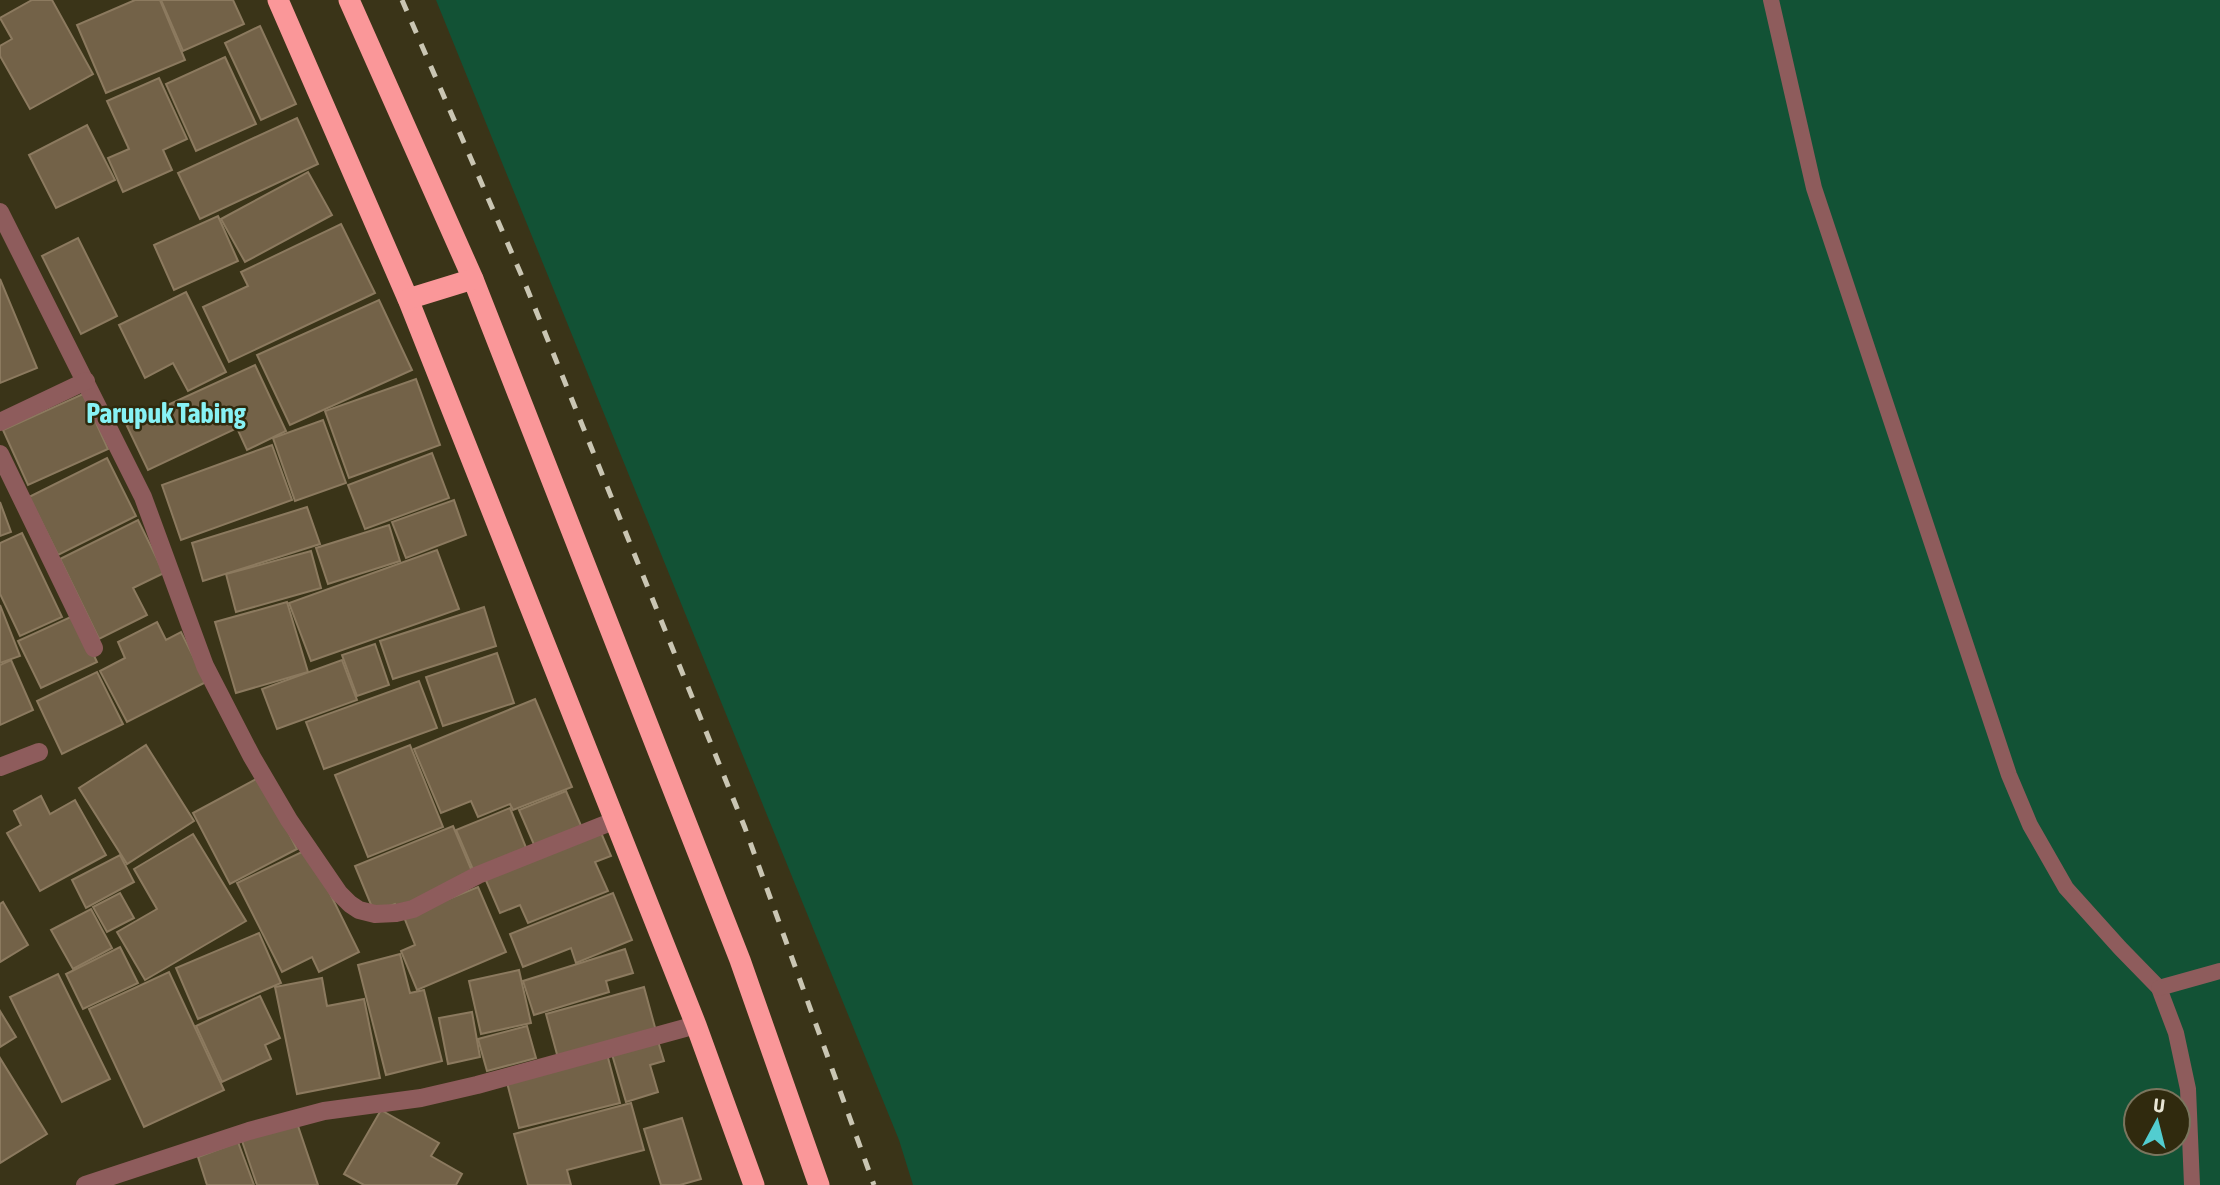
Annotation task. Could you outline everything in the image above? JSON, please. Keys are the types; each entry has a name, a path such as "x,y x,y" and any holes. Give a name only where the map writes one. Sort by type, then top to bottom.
{"highway":[{"path":"278,0 408,299 616,820 696,1025 754,1185"},
{"path":"349,0 473,279 740,960 819,1185"},
{"path":"408,299 473,279"}],"street":[{"path":"0,212 143,497 205,666 252,757 283,809 339,893 350,904 359,910 375,914 413,909 478,876 616,820"},
{"path":"0,422 86,381"},
{"path":"0,454 94,648"},
{"path":"0,767 39,752"},
{"path":"85,1185 249,1131 324,1111 421,1098 466,1088 696,1025"}],"lane":[{"path":"1771,0 1814,188 2008,775 2030,825 2066,888 2160,988 2176,1033 2188,1089 2192,1185"},
{"path":"2160,988 2220,971"}],"green space":[{"path":"436,0 2220,0 2220,1185 913,1185 899,1140"}],"building":[{"path":"32,0 52,0 93,74 30,109 0,56 0,46 12,39 0,18"},
{"path":"135,0 160,0 185,60 106,93 77,25"},
{"path":"161,0 233,0 244,24 183,51"},
{"path":"260,26 296,104 261,120 225,43"},
{"path":"225,57 256,124 196,151 166,84"},
{"path":"159,78 187,139 163,150 172,170 123,192 108,158 129,149 107,101"},
{"path":"297,118 318,164 200,219 178,173"},
{"path":"87,125 115,180 56,208 29,155"},
{"path":"308,172 332,215 245,262 221,219"},
{"path":"218,216 238,261 174,290 154,245"},
{"path":"341,224 375,293 229,362 203,307 248,286 241,272"},
{"path":"78,238 117,316 81,334 42,256"},
{"path":"0,279 37,368 0,383"},
{"path":"186,292 226,372 188,391 173,363 145,378 119,325"},
{"path":"379,300 412,370 290,425 257,355"},
{"path":"255,365 286,431 247,450 237,428 148,470 126,424"},
{"path":"416,379 440,445 349,478 325,411"},
{"path":"83,394 108,449 28,485 3,430"},
{"path":"323,420 346,483 295,501 273,438"},
{"path":"272,445 292,500 181,540 162,485"},
{"path":"432,453 449,498 365,529 348,485"},
{"path":"107,458 136,516 58,555 29,497"},
{"path":"454,500 466,535 406,558 392,522"},
{"path":"0,502 11,532 0,536"},
{"path":"307,507 320,544 203,581 192,543"},
{"path":"138,520 164,573 133,588 147,615 99,639 60,559"},
{"path":"389,525 400,561 328,584 316,548"},
{"path":"22,533 62,617 20,636 0,594 0,543"},
{"path":"437,550 459,609 311,661 289,603"},
{"path":"311,551 321,588 236,612 226,574"},
{"path":"287,602 308,672 236,693 215,622"},
{"path":"0,605 20,656 0,663"},
{"path":"484,607 496,646 393,679 380,641"},
{"path":"75,615 97,662 41,688 18,641"},
{"path":"157,622 166,640 181,632 206,682 127,722 100,671 125,658 118,642"},
{"path":"375,644 389,685 357,696 342,655"},
{"path":"497,653 514,703 443,726 426,677"},
{"path":"11,660 33,710 0,725 0,665"},
{"path":"342,660 357,700 277,729 262,689"},
{"path":"97,672 123,724 62,754 37,701"},
{"path":"419,681 437,728 324,769 306,722"},
{"path":"535,699 572,787 513,810 510,804 478,817 471,801 441,813 414,749"},
{"path":"146,745 194,821 127,864 79,788"},
{"path":"410,745 443,827 368,857 335,775"},
{"path":"260,777 297,849 230,884 193,813"},
{"path":"566,791 582,828 535,847 519,810"},
{"path":"41,796 50,814 75,800 106,855 40,891 7,833 21,825 14,811"},
{"path":"510,808 527,850 474,872 456,830"},
{"path":"453,826 474,876 397,908 395,904 374,912 355,866"},
{"path":"599,828 611,856 595,862 608,891 528,923 520,905 500,913 484,876"},
{"path":"193,834 246,921 145,980 117,932 157,909 134,869"},
{"path":"308,849 359,952 319,972 312,957 282,972 237,883"},
{"path":"120,855 134,882 86,908 72,880"},
{"path":"478,887 506,952 417,990 401,951 415,945 404,917"},
{"path":"120,893 134,918 107,932 93,907"},
{"path":"613,893 632,940 576,963 571,948 523,967 510,934"},
{"path":"3,902 28,945 0,962 0,904"},
{"path":"91,909 112,948 73,969 51,930"},
{"path":"259,933 281,983 198,1019 176,968"},
{"path":"120,947 138,983 83,1009 66,974"},
{"path":"625,949 633,973 606,981 609,992 534,1015 523,981"},
{"path":"400,954 410,993 424,990 442,1061 386,1075 358,965"},
{"path":"519,970 531,1023 481,1034 469,981"},
{"path":"169,972 224,1090 144,1127 89,1009"},
{"path":"58,974 110,1079 62,1102 10,997"},
{"path":"322,978 327,1006 364,999 380,1078 297,1094 275,987"},
{"path":"644,987 656,1031 558,1058 546,1014"},
{"path":"260,996 280,1038 265,1045 271,1059 222,1082 196,1026"},
{"path":"0,1011 16,1037 0,1047"},
{"path":"472,1012 480,1057 448,1064 439,1018"},
{"path":"527,1026 536,1058 487,1071 478,1039"},
{"path":"657,1038 664,1061 650,1065 658,1092 626,1102 611,1051"},
{"path":"607,1054 620,1103 519,1128 506,1079"},
{"path":"0,1058 47,1134 0,1163"},
{"path":"631,1103 644,1150 567,1170 571,1185 528,1185 514,1134"},
{"path":"381,1110 439,1143 431,1156 462,1174 456,1185 364,1185 344,1174"},
{"path":"682,1118 701,1179 680,1185 661,1185 644,1129"},
{"path":"297,1123 318,1185 257,1185 242,1141"},
{"path":"238,1142 254,1185 207,1185 198,1157"}],"railway":[{"path":"402,0 524,281 745,828 874,1185"}],"district":[{"name":"Parupuk Tabing","path":"166,413"}]}
